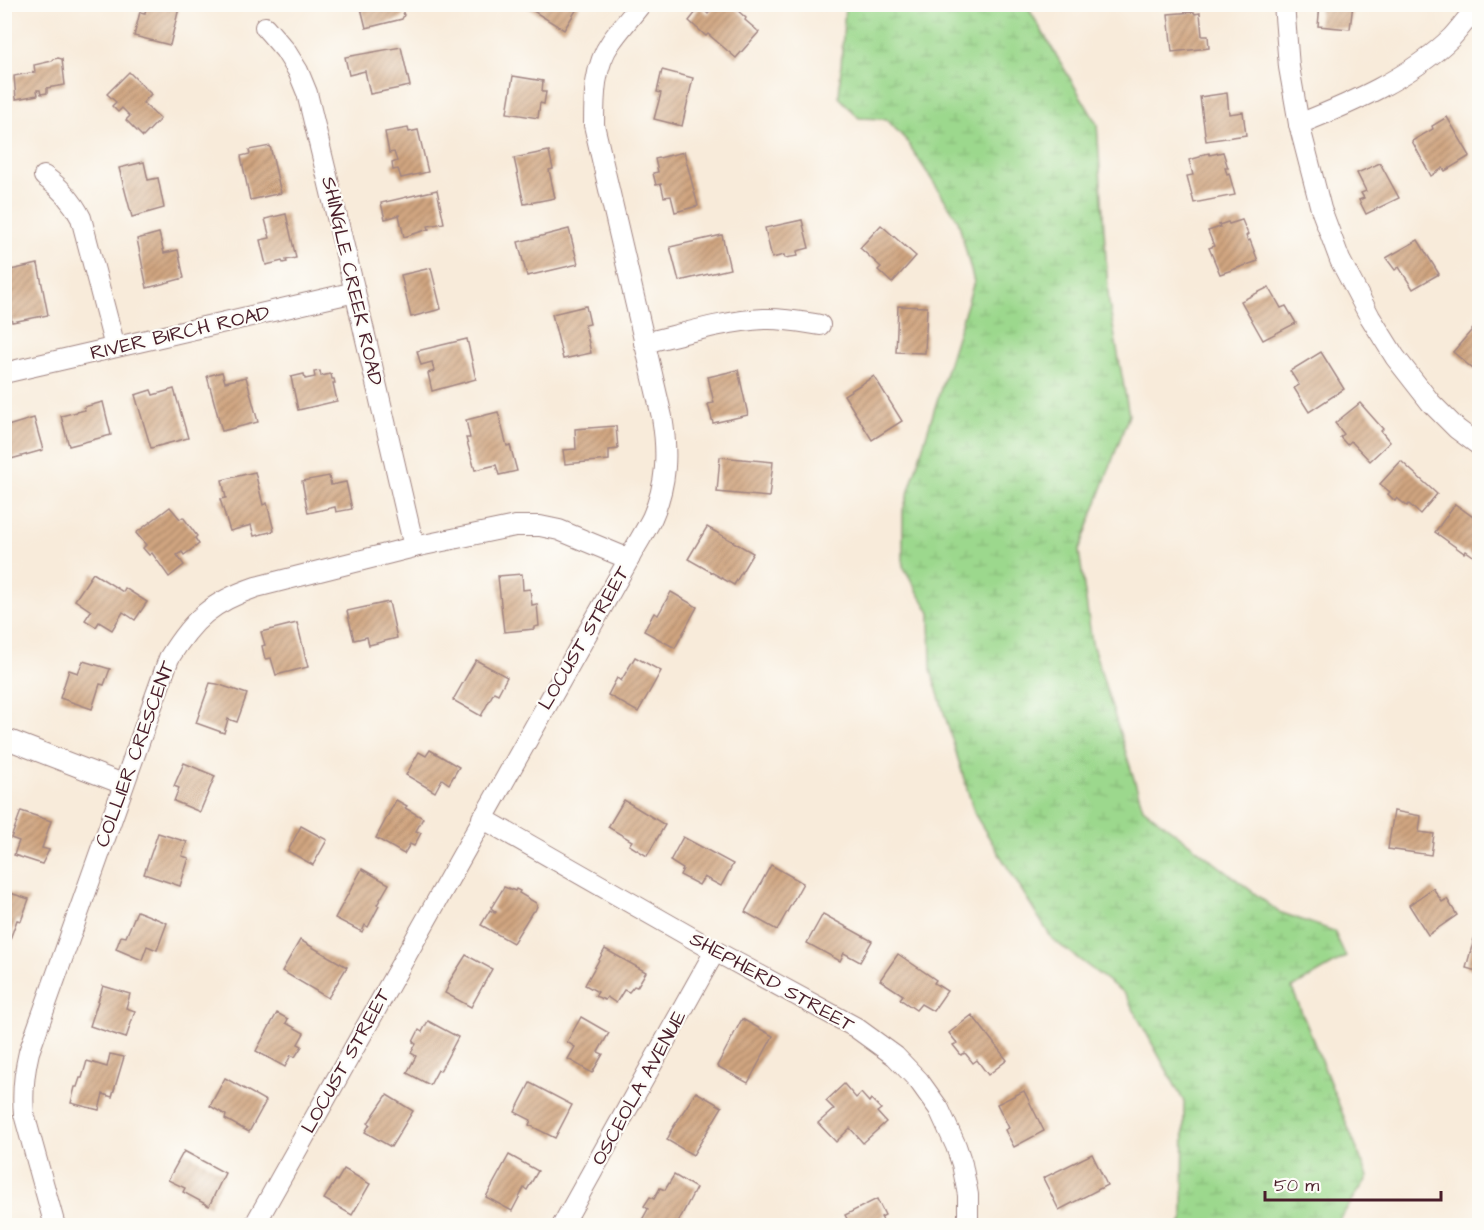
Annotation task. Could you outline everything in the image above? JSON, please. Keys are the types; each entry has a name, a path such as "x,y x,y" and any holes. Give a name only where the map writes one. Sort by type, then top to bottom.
{"street":[{"name":"LOCUST STREET","path":"254,1226 629,559 660,497 666,469 666,440 662,417 594,125 594,97 605,53 610,43 641,4"},
{"path":"1284,4 1289,67 1299,124 1321,209 1340,260 1370,317 1395,357 1431,403 1457,429 1479,446"},
{"path":"1299,124 1345,106 1429,57 1452,36 1479,4"},
{"name":"SHINGLE CREEK ROAD","path":"265,27 285,50 307,93 414,547"},
{"path":"44,176 59,186 73,203 81,219 115,347"},
{"name":"RIVER BIRCH ROAD","path":"4,373 355,292"},
{"path":"644,344 738,321 793,320 820,325"},
{"name":"COLLIER CRESCENT","path":"55,1226 24,1114 22,1098 24,1072 29,1052 169,658 184,634 198,618 216,605 256,586 414,547 515,526 540,526 559,530 629,559"},
{"path":"4,738 123,784"},
{"name":"SHEPHERD STREET","path":"482,818 855,1027 896,1056 919,1081 939,1109 956,1146 968,1195 968,1226"},
{"name":"OSCEOLA AVENUE","path":"562,1226 716,951"}],"green space":[{"path":"845,5 1029,5 1030,11 1097,124 1109,304 1129,415 1079,551 1092,643 1143,808 1279,912 1334,931 1346,957 1292,988 1368,1177 1336,1225 1180,1225 1183,1218 1184,1102 1125,994 1052,939 975,815 931,670 930,613 903,566 903,510 974,282 958,220 906,140 886,119 859,118 839,97"}],"building":[{"path":"147,4 180,4 170,45 134,36 140,12 145,13"},
{"path":"360,4 398,4 404,15 402,19 366,28"},
{"path":"522,4 580,4 564,30"},
{"path":"716,4 730,4 759,32 736,58 689,21 700,7 708,14"},
{"path":"1320,4 1353,4 1350,29 1318,26"},
{"path":"1194,12 1195,14 1200,13 1202,36 1208,36 1209,48 1172,52 1168,14"},
{"path":"401,47 410,86 370,94 365,71 349,75 345,57"},
{"path":"58,58 62,59 65,85 47,88 47,93 41,94 40,90 37,90 38,95 16,99 14,76 35,72 34,65"},
{"path":"662,70 693,78 682,126 654,119 661,93 657,92"},
{"path":"129,72 151,94 143,103 160,119 143,137 126,120 130,116 122,108 118,112 112,106 116,102 107,94"},
{"path":"513,76 543,81 542,92 546,92 544,104 540,103 538,118 507,113"},
{"path":"1227,93 1229,114 1243,112 1246,135 1206,141 1200,97"},
{"path":"1447,117 1470,156 1445,171 1443,168 1431,176 1412,141 1433,129 1432,126"},
{"path":"408,128 409,132 418,130 428,172 401,178 398,169 393,170 392,163 397,161 394,152 389,153 385,132"},
{"path":"270,146 281,193 250,200 241,156 250,154 249,150"},
{"path":"549,151 553,169 549,170 555,198 524,204 514,158"},
{"path":"684,152 698,206 675,212 671,196 664,197 661,184 656,185 653,173 658,172 655,159"},
{"path":"1223,152 1228,168 1225,168 1227,174 1229,173 1235,195 1194,203 1187,176 1193,175 1189,160 1200,157 1200,155"},
{"path":"144,162 148,180 158,178 164,208 132,217 119,168"},
{"path":"1380,163 1399,198 1366,214 1359,200 1364,198 1361,193 1366,191 1357,173"},
{"path":"437,190 444,223 428,226 429,229 404,237 399,215 385,219 381,203"},
{"path":"286,214 296,258 283,263 282,261 266,265 260,240 270,238 265,219"},
{"path":"802,220 809,248 797,251 798,256 785,258 784,255 772,258 765,228"},
{"path":"1242,220 1248,234 1246,236 1248,241 1250,240 1258,261 1220,274 1209,248 1214,246 1208,231 1228,222 1229,224"},
{"path":"881,225 916,256 892,283 878,270 881,267 860,248"},
{"path":"569,229 578,264 527,276 518,242"},
{"path":"159,233 164,253 178,250 184,278 147,288 137,239"},
{"path":"722,235 730,269 679,281 670,247"},
{"path":"1418,240 1439,274 1413,289 1399,267 1395,270 1386,258"},
{"path":"38,264 48,315 12,322 5,291 10,290 6,271"},
{"path":"431,268 441,309 411,317 401,275"},
{"path":"1269,287 1281,308 1286,306 1296,323 1263,340 1241,301"},
{"path":"586,306 590,324 585,325 591,353 563,359 552,314"},
{"path":"898,306 927,307 925,353 896,352"},
{"path":"1477,324 1480,325 1480,363 1473,369 1453,352"},
{"path":"467,339 476,379 432,391 428,373 434,371 432,362 421,365 417,351"},
{"path":"1321,352 1344,389 1309,412 1294,388 1299,385 1290,371"},
{"path":"738,370 748,415 713,423 708,404 714,403 708,377"},
{"path":"320,371 321,376 331,374 334,379 337,401 298,410 291,377 304,374 305,379 315,377 314,372"},
{"path":"222,372 225,382 246,377 258,422 222,431 207,376"},
{"path":"874,376 902,421 872,440 844,395"},
{"path":"174,389 188,438 151,448 135,395 151,390 153,395"},
{"path":"103,402 111,435 69,446 61,416 85,410 84,407"},
{"path":"1360,403 1383,429 1381,431 1390,442 1370,461 1351,441 1347,445 1340,437 1344,434 1335,423"},
{"path":"498,412 507,446 510,445 517,471 499,475 496,465 475,470 466,438 470,438 466,420"},
{"path":"34,418 43,450 4,461 4,427"},
{"path":"616,426 618,449 609,450 609,460 565,464 563,450 576,449 575,429"},
{"path":"720,457 773,462 769,497 717,492"},
{"path":"1401,461 1437,494 1420,514 1409,504 1407,506 1397,498 1395,501 1388,494 1390,492 1380,484"},
{"path":"255,472 263,505 267,503 274,531 254,536 251,525 230,531 220,499 226,498 222,480"},
{"path":"329,476 331,485 346,482 352,509 336,512 335,507 308,513 302,481"},
{"path":"1455,504 1480,522 1480,552 1476,558 1466,551 1464,553 1435,532"},
{"path":"170,507 180,519 183,517 197,536 195,538 199,544 184,555 182,552 177,555 184,565 169,577 152,553 149,555 143,548 146,545 136,533"},
{"path":"707,527 753,553 734,585 688,559"},
{"path":"93,573 123,592 125,588 147,602 135,620 123,612 112,630 99,622 96,627 85,620 91,611 75,600"},
{"path":"522,574 523,590 530,589 532,605 537,604 539,626 534,629 504,632 498,576"},
{"path":"671,592 697,607 675,648 644,631 654,613 658,615"},
{"path":"389,602 397,638 369,645 367,637 354,640 347,611"},
{"path":"297,623 308,667 276,675 271,658 265,659 262,646 265,645 261,632"},
{"path":"635,657 661,671 638,712 608,695 617,678 621,681"},
{"path":"476,660 507,677 498,694 494,692 481,716 453,700"},
{"path":"83,661 110,669 104,685 100,684 92,709 60,698 69,670 78,673"},
{"path":"210,683 247,694 237,722 228,719 224,733 196,723"},
{"path":"430,750 459,767 449,784 442,779 435,792 406,775 419,752 426,756"},
{"path":"184,763 215,776 200,812 174,801 179,788 174,786"},
{"path":"396,800 423,818 416,831 421,833 414,846 410,844 404,854 376,838"},
{"path":"624,800 665,825 647,856 629,845 632,841 608,827"},
{"path":"21,811 51,821 42,848 49,850 42,864 14,855 19,841 11,838"},
{"path":"1394,811 1421,816 1419,832 1434,834 1431,855 1388,849"},
{"path":"301,826 327,840 313,865 288,851"},
{"path":"158,833 187,842 182,856 189,858 180,886 144,874"},
{"path":"683,837 733,864 721,886 704,877 699,885 680,875 683,869 670,861"},
{"path":"771,865 803,883 777,930 745,912"},
{"path":"362,869 389,884 368,927 365,925 362,932 335,918"},
{"path":"504,887 520,891 519,893 536,903 537,906 513,943 481,925 490,910 496,912 491,908"},
{"path":"1433,888 1442,902 1447,899 1457,915 1428,935 1409,905"},
{"path":"4,891 29,899 21,921 17,920 10,939 4,937"},
{"path":"137,911 167,923 157,950 147,946 142,960 116,949 121,936 126,937"},
{"path":"823,914 872,941 860,962 844,953 840,961 807,943"},
{"path":"1475,935 1480,936 1480,972 1466,968"},
{"path":"300,940 347,967 328,998 282,971"},
{"path":"605,949 646,972 637,987 634,986 629,992 624,990 616,1003 607,997 605,1000 595,996 598,992 585,985"},
{"path":"898,954 936,980 934,983 947,991 933,1011 921,1004 916,1010 900,999 903,995 880,980"},
{"path":"466,955 492,969 471,1007 445,993 449,982"},
{"path":"103,986 130,994 126,1008 135,1011 126,1038 90,1026"},
{"path":"277,1013 288,1019 286,1023 304,1033 298,1044 302,1046 295,1057 291,1055 285,1067 256,1051"},
{"path":"972,1015 1007,1060 988,1075 977,1060 973,1063 965,1053 961,1055 953,1045 957,1043 949,1033"},
{"path":"581,1017 609,1033 598,1052 603,1054 592,1073 568,1059 575,1047 567,1042"},
{"path":"742,1019 773,1036 748,1083 717,1066"},
{"path":"428,1021 458,1037 430,1085 407,1073 416,1056 411,1053 416,1044 413,1042 419,1030 422,1032"},
{"path":"110,1054 124,1057 112,1097 103,1094 99,1110 71,1103 75,1087 82,1078 87,1061 107,1067"},
{"path":"225,1078 266,1101 249,1132 225,1119 226,1115 210,1106"},
{"path":"530,1083 572,1105 555,1138 529,1125 531,1120 515,1112"},
{"path":"844,1084 856,1098 861,1093 869,1102 871,1099 881,1109 877,1112 886,1122 863,1143 850,1128 836,1142 818,1123 834,1109 826,1101"},
{"path":"1024,1091 1044,1131 1014,1147 1005,1130 1009,1128 997,1104"},
{"path":"696,1092 722,1107 693,1155 667,1140"},
{"path":"387,1095 413,1111 391,1147 365,1132 370,1124 368,1123"},
{"path":"184,1151 225,1173 209,1206 183,1192 185,1188 168,1180"},
{"path":"1092,1154 1107,1185 1059,1210 1043,1178"},
{"path":"509,1155 538,1171 527,1190 524,1188 512,1211 486,1197"},
{"path":"344,1169 370,1184 352,1215 324,1199"},
{"path":"674,1175 696,1188 676,1226 652,1226 642,1220 648,1209 644,1206 650,1197 654,1199 660,1188 665,1190"},
{"path":"877,1199 885,1215 881,1217 886,1226 851,1226 845,1215"}]}
